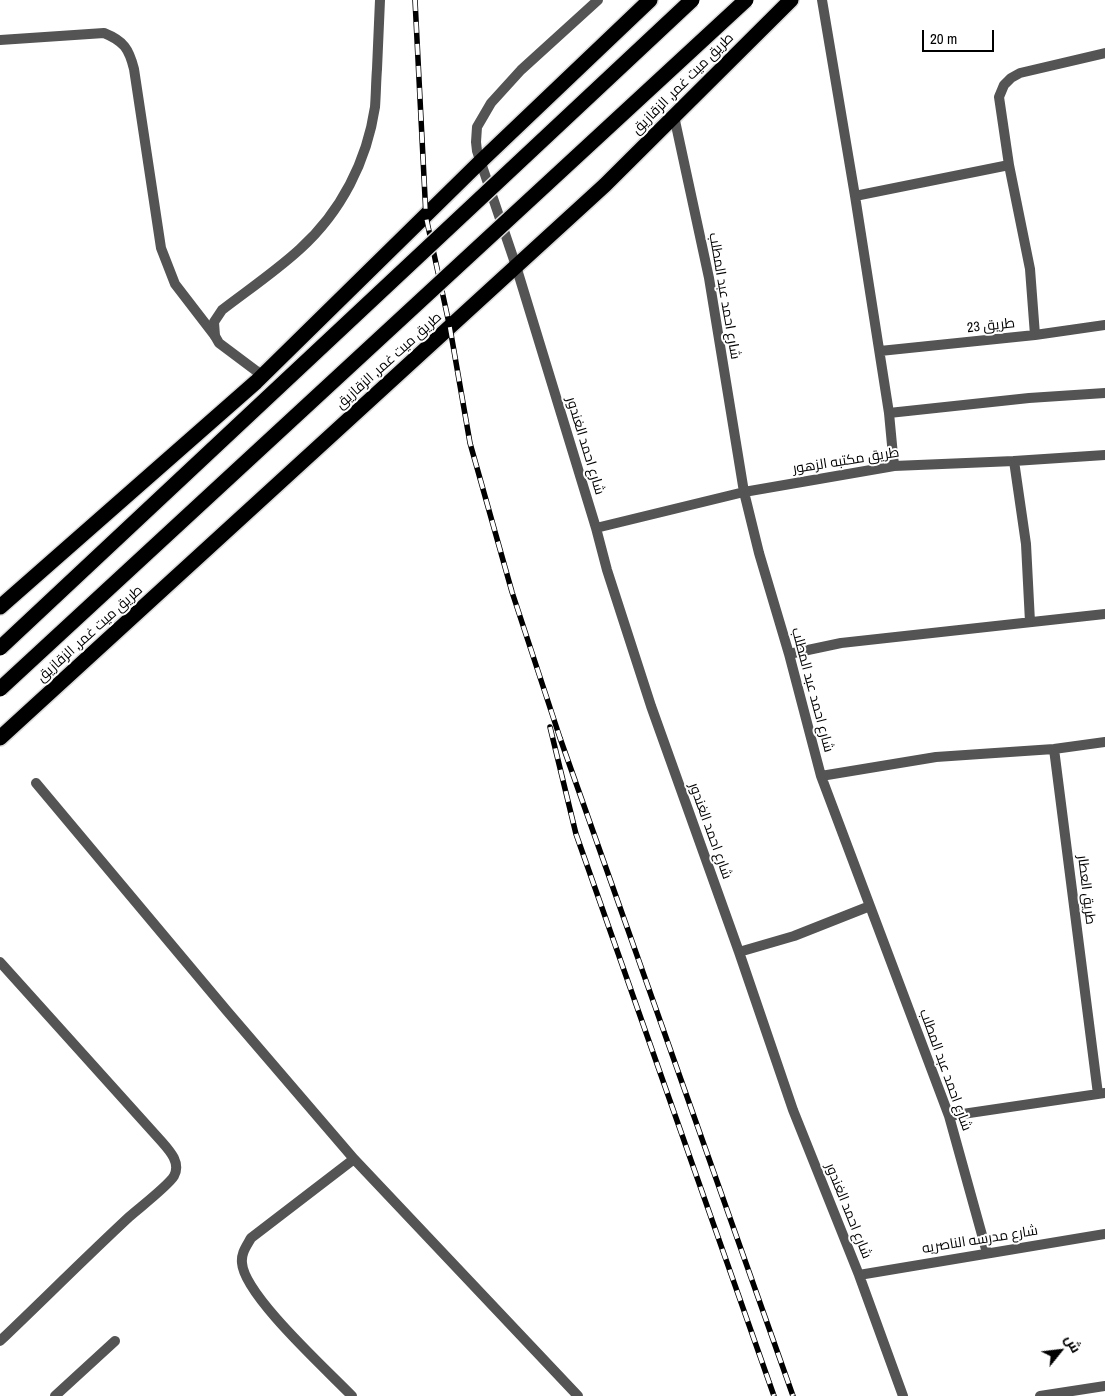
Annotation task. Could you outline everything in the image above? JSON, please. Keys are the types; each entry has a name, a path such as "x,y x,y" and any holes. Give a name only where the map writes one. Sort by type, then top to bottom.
{"highway":[{"path":"0,607 263,376 481,161 650,0"},
{"path":"0,648 692,0"},
{"name":"طريق ميت غمر, الزقازيق","path":"0,689 746,0"},
{"name":"طريق ميت غمر, الزقازيق","path":"0,738 605,185 791,0"}],"street":[{"path":"215,336 214,322 222,310 300,249 320,229 352,182 370,132 375,105 380,0"},
{"name":"شارع احمد الغندور","path":"598,0 522,70 491,103 477,128 476,142 516,266 596,528 607,570 651,706 740,952 793,1110 859,1275 903,1396"},
{"path":"822,0 880,351 894,466"},
{"path":"0,40 104,33 116,37 126,47 131,56 134,69 161,248 175,284 215,336 218,343 263,376"},
{"path":"1035,335 1030,269 1009,165 999,97 1004,85 1020,73 1103,53"},
{"name":"شارع احمد عبد المطلب","path":"674,116 709,278 744,492 759,553 789,654 821,776 949,1116 987,1253"},
{"path":"855,196 1009,165"},
{"name":"طريق 23","path":"880,351 1035,335 1105,325"},
{"path":"889,413 1029,398 1105,393"},
{"name":"طريق مكتبه الزهور","path":"596,528 744,492 894,466 1105,455"},
{"path":"1014,461 1026,544 1030,622"},
{"path":"789,654 841,643 1105,614"},
{"path":"821,776 936,757 1054,749 1105,742"},
{"name":"طريق العطار","path":"1054,749 1102,1093"},
{"path":"36,783 227,1012 354,1159 578,1396"},
{"path":"740,952 794,936 870,906"},
{"path":"0,962 162,1142 172,1155 176,1165 174,1176 0,1342"},
{"path":"949,1116 1102,1093"},
{"path":"352,1396 264,1305 245,1277 242,1254 252,1238 354,1159"},
{"name":"شارع مدرسه الناصريه","path":"859,1275 1105,1234"},
{"path":"55,1396 115,1341"},
{"path":"1040,1396 1105,1386"}],"railway":[{"path":"415,0 426,217 450,328 470,443 512,592 560,738 793,1396"},
{"path":"550,727 576,834 774,1396"}]}
